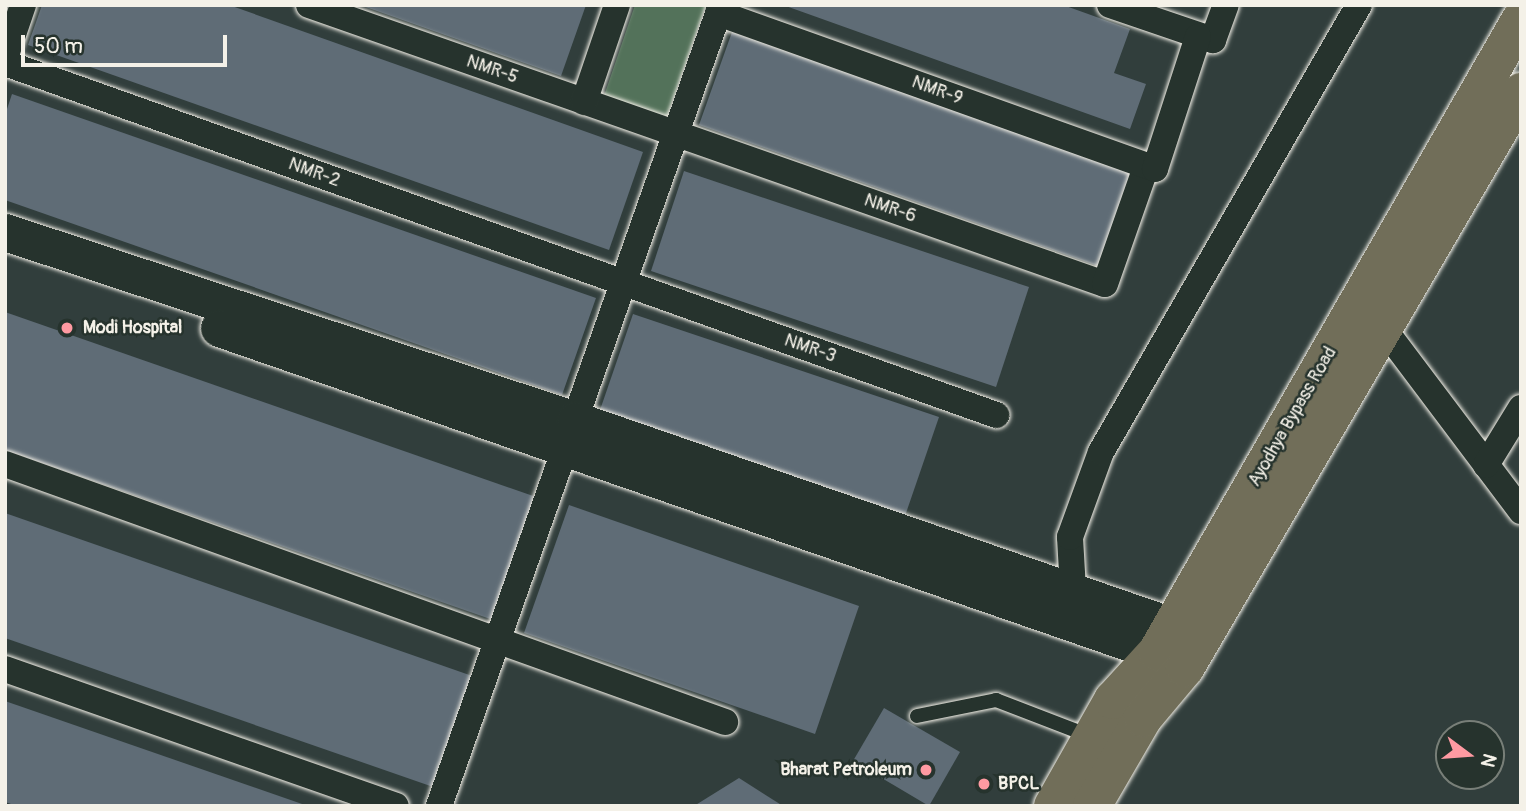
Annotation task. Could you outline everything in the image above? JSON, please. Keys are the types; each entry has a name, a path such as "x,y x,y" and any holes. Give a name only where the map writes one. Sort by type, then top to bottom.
{"main road":[{"name":"Ayodhya Bypass Road","path":"1092,806 1143,718 1179,646 1372,314 1510,95 1521,19"},
{"name":"Ayodhya Bypass Road","path":"1053,806 1113,700 1179,646"}],"street":[{"path":"5,60 23,5"},
{"name":"NMR-5","path":"309,5 675,135"},
{"path":"584,102 617,5"},
{"path":"1110,5 1206,38"},
{"path":"1151,168 1206,38 1226,5"},
{"path":"1074,609 1070,537 1101,452 1359,5"},
{"path":"439,806 720,9"},
{"name":"NMR-9","path":"720,9 1151,168"},
{"name":"NMR-2","path":"5,60 623,283"},
{"name":"NMR-6","path":"675,135 1105,284 1151,168"},
{"path":"5,232 569,435 1179,646"},
{"path":"5,253 569,435"},
{"name":"NMR-3","path":"623,283 996,415"},
{"path":"1372,314 1521,511"},
{"path":"1486,465 1521,408"},
{"path":"5,464 497,637 725,722"},
{"path":"5,669 396,806"}],"lane":[{"path":"917,716 996,700 1091,737"}],"green space":[{"path":"635,5 706,5 666,120 603,99"}],"building":[{"path":"42,5 229,5 643,152 609,250 28,45"},
{"path":"360,5 586,5 561,76"},
{"path":"783,5 1063,5 1130,29 1114,73 1146,84 1130,129"},
{"path":"732,32 1131,173 1098,266 699,125"},
{"path":"12,94 596,298 562,395 5,200 5,115"},
{"path":"684,171 1029,287 996,387 651,271"},
{"path":"5,312 539,498 496,621 5,450"},
{"path":"633,314 939,417 905,516 599,413"},
{"path":"569,505 859,606 815,734 524,633"},
{"path":"5,513 478,678 439,789 5,638"},
{"path":"5,701 305,806 17,806 5,802"},
{"path":"884,708 960,752 929,806 853,761"},
{"path":"739,778 783,806 694,806"}],"place":[{"name":"Modi Hospital","path":"67,328"},
{"name":"Bharat Petroleum","path":"926,770"},
{"name":"BPCL","path":"984,784"}]}
